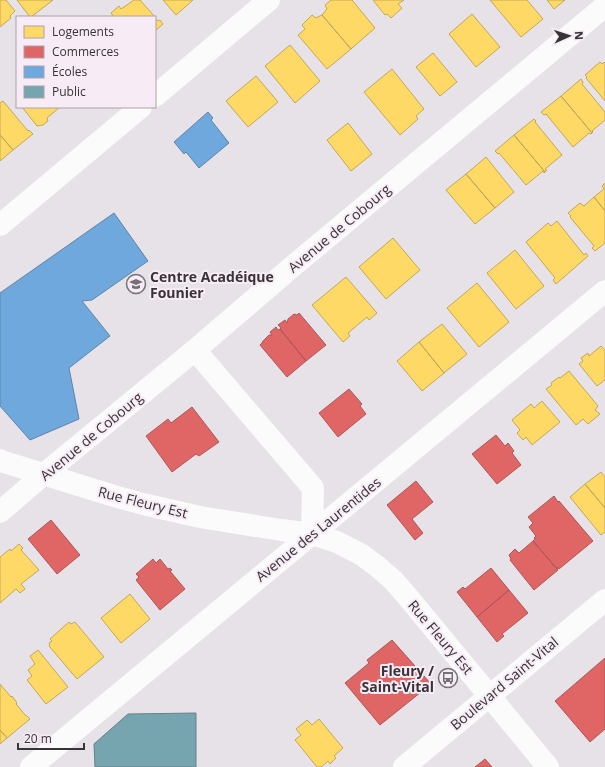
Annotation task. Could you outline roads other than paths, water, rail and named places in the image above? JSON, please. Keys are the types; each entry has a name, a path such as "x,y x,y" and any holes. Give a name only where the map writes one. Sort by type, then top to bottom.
{"street":[{"path":"156,95 270,0"},
{"name":"Avenue de Cobourg","path":"0,512 605,6"},
{"path":"0,225 140,108"},
{"name":"Avenue des Laurentides","path":"31,767 605,291"},
{"path":"195,350 313,488 312,534"},
{"name":"Rue Fleury Est","path":"0,460 121,498 200,517 312,534 337,542 362,555 393,580 548,767"},
{"name":"Boulevard Saint-Vital","path":"404,767 605,600"}],"place":[{"name":"Centre Acadéique Founier","path":"136,284"},
{"name":"Fleury / Saint-Vital","path":"448,678"}]}
